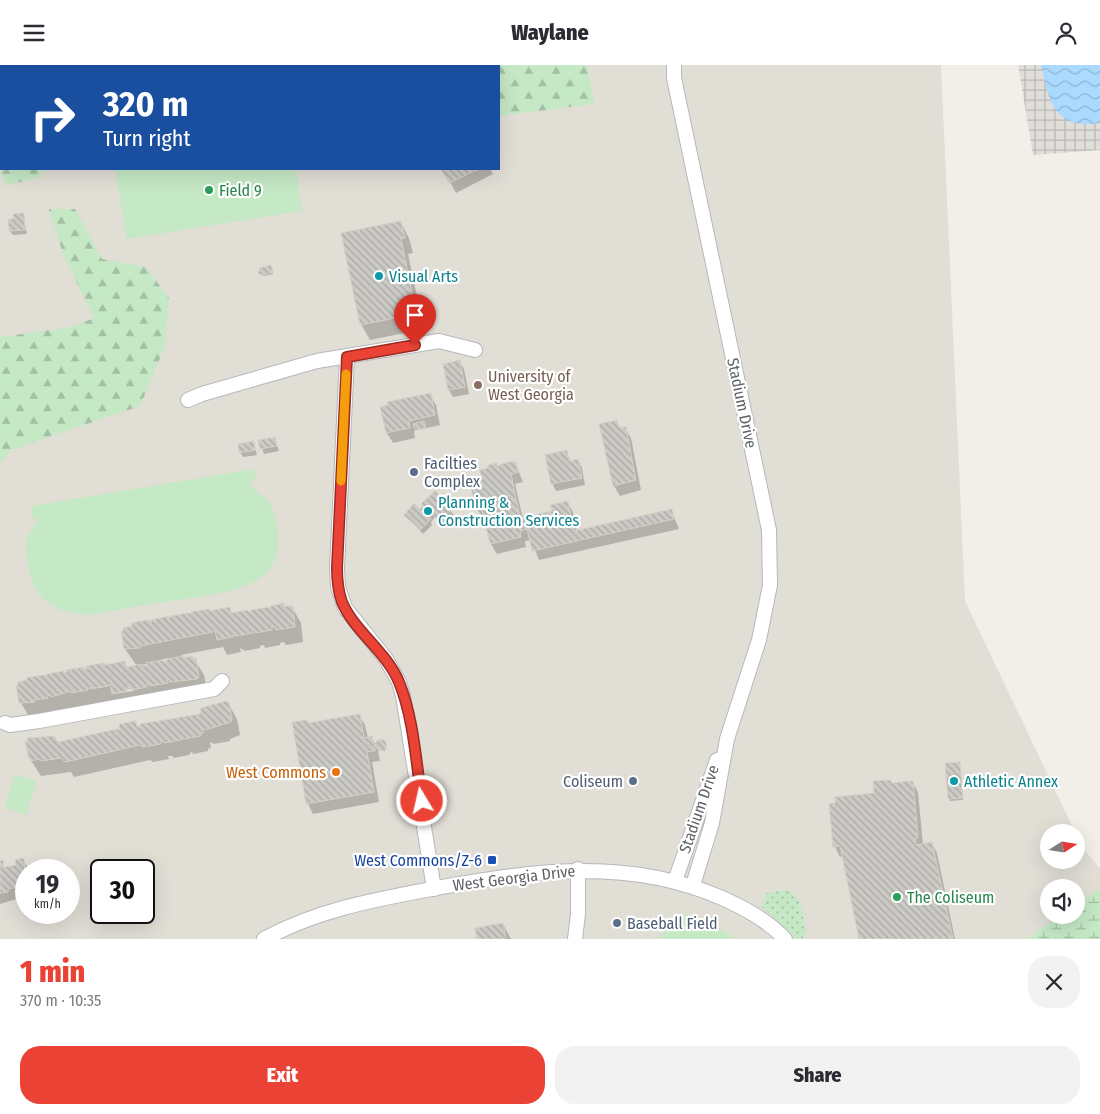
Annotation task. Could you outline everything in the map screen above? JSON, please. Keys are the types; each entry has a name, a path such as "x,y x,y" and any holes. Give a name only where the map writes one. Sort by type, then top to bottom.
{"street":[{"name":"Stadium Drive","path":"674,65 674,78 769,531 770,585 767,603 759,640 727,739 712,823 693,885"},
{"path":"188,400 202,394 316,361 439,341 475,350"},
{"path":"347,357 337,568 338,587 345,608 386,659 403,696 434,889"},
{"path":"6,723 10,725 39,721 214,689 222,681"},
{"name":"Stadium Drive","path":"674,881 720,750 727,739"},
{"path":"575,939 578,914 578,869"},
{"name":"West Georgia Drive","path":"264,939 286,927 321,914 367,901 434,889 578,869 649,875 693,885 747,909 785,939"}],"shaded area":[{"name":"University of West Georgia","path":"500,65 941,65 965,601 1071,824 1040,824 1040,869 1085,869 1085,851 1100,869 1100,939 0,939 0,170 500,170"},
{"path":"1018,65 1100,65 1100,150 1033,155"}],"green space":[{"path":"500,65 587,65 594,104 500,116"},
{"path":"1,170 43,170 38,178 6,185"},
{"name":"Field 9","path":"115,170 296,170 302,211 127,239"},
{"path":"49,209 75,209 102,259 146,267 169,298 165,346 140,406 11,450 0,463 0,337 72,327 94,318 63,254"},
{"path":"254,469 256,480 249,481 250,484 267,500 274,513 279,544 274,562 263,575 248,585 210,595 91,615 67,612 58,608 42,597 36,589 31,578 26,552 28,536 38,518 33,519 31,506"},
{"path":"15,774 37,781 26,815 5,808"},
{"path":"1100,889 1100,939 1028,939 1048,924 1085,924 1085,898"},
{"path":"786,890 792,892 801,908 806,933 802,939 798,939 762,907 766,893"},
{"path":"683,914 716,926 736,939 657,939"}],"water":[{"path":"1041,65 1100,65 1100,123 1085,124 1073,122 1057,111 1047,91"}],"building":[{"path":"442,170 477,170 449,183"},
{"path":"24,213 25,230 9,231 8,219 13,219 13,214"},
{"name":"Visual Arts","path":"401,221 405,238 401,239 416,314 360,325 341,233"},
{"path":"271,265 273,272 261,275 258,273 260,268"},
{"path":"460,360 465,387 448,390 443,364"},
{"path":"431,393 435,415 409,421 410,428 386,433 380,407 388,405 387,402"},
{"path":"617,420 619,427 626,427 636,480 613,486 599,424"},
{"path":"424,421 426,428 415,430 413,424"},
{"path":"275,437 277,446 260,449 258,440"},
{"path":"254,441 255,450 239,453 238,444"},
{"path":"567,450 569,461 578,459 582,478 551,484 545,455"},
{"path":"508,462 516,462 518,472 511,474 520,518 552,511 550,505 568,501 574,531 672,509 674,519 532,551 527,529 520,531 521,537 490,544 481,506 475,507 470,483 482,480 480,470 488,468 488,465 497,463 497,466"},
{"name":"Planning & Construction Services","path":"435,491 452,509 439,521 432,513 428,517 431,519 420,530 404,515 414,503 420,509 423,506 421,504"},
{"path":"284,603 284,606 293,606 295,627 276,630 275,627 272,627 272,630 255,633 255,630 252,631 253,633 233,635 233,637 217,640 215,630 213,632 140,646 140,648 124,649 121,631 123,631 123,628 132,626 131,623 148,620 152,622 151,620 169,616 169,619 171,616 192,614 191,612 230,607 231,613 248,610 248,612 251,612 251,610 268,607 269,609 271,606"},
{"path":"183,656 183,658 193,656 193,659 196,658 199,677 197,679 170,682 170,680 167,680 168,683 150,686 150,684 147,684 147,687 131,690 131,687 127,688 127,691 112,694 110,684 91,689 90,687 88,690 71,693 71,691 51,697 51,695 47,696 48,698 34,700 35,702 19,703 16,685 18,685 18,682 27,680 26,678 47,676 47,674 64,671 64,673 67,672 66,670 84,667 84,669 87,669 86,666 104,663 104,665 125,661 126,667 143,664 143,666 147,665 146,663 163,660 163,662 167,661 167,659"},
{"path":"226,701 229,702 231,722 205,730 202,728 203,733 200,734 201,736 183,739 183,737 181,740 164,743 161,741 161,744 143,747 140,745 65,762 61,758 41,761 40,759 31,761 31,758 29,759 25,741 28,741 27,738 54,736 58,742 117,729 120,730 119,724 136,721 137,727 140,724 156,721 157,723 159,721 200,714 201,708"},
{"name":"West Commons","path":"360,714 364,738 372,736 375,749 375,751 367,752 374,792 306,804 292,722 307,720 308,723"},
{"path":"379,740 383,740 386,745 385,749 379,750 376,747 376,743"},
{"name":"Athletic Annex","path":"960,762 963,798 948,799 945,763"},
{"name":"The Coliseum","path":"891,780 891,783 913,781 918,838 915,838 916,845 932,842 953,939 859,939 840,846 833,847 829,804 835,803 835,797 874,793 873,781"},
{"path":"3,860 4,867 15,865 15,887 8,889 8,892 0,893 0,861"},
{"path":"503,923 506,939 477,939 475,928"}],"slow traffic":[{"path":"341,481 346,374"}],"place":[{"name":"Field 9","path":"209,190"},
{"name":"Visual Arts","path":"379,276"},
{"name":"University of West Georgia","path":"478,385"},
{"name":"Facilties Complex","path":"414,472"},
{"name":"Planning & Construction Services","path":"428,511"},
{"name":"West Commons","path":"336,772"},
{"name":"Coliseum","path":"633,781"},
{"name":"Athletic Annex","path":"954,781"},
{"name":"West Commons/Z-6","path":"492,860"},
{"name":"The Coliseum","path":"897,897"},
{"name":"Baseball Field","path":"617,923"}],"route":[{"path":"415,345 347,357 337,568 338,587 345,608 386,659 399,682 412,736 422,801"}]}
